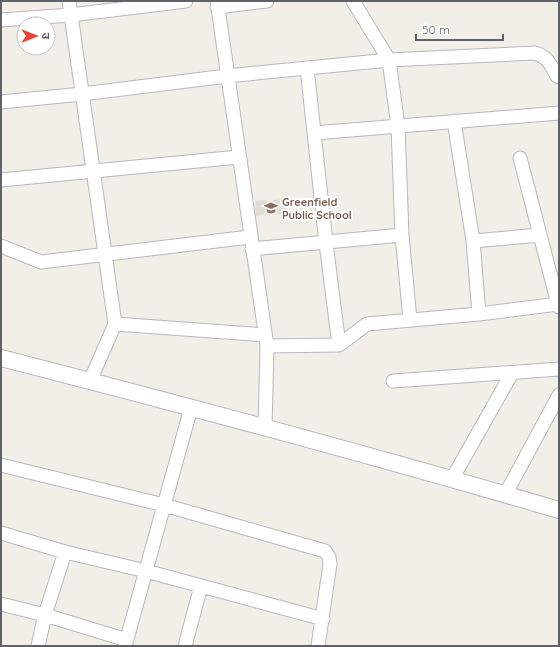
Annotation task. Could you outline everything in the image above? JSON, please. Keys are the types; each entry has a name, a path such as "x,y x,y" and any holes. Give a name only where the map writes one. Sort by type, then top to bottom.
{"street":[{"path":"69,1 115,324 90,381"},
{"path":"1,20 71,15 186,1"},
{"path":"265,428 266,341 217,4 267,1"},
{"path":"353,1 389,60 398,126 402,235 410,320"},
{"path":"1,102 82,94 227,76 389,60 535,53 543,55 547,59 559,77"},
{"path":"307,68 326,243 339,345"},
{"path":"314,133 559,113"},
{"path":"454,121 473,241 479,314"},
{"path":"1,180 239,157"},
{"path":"115,324 266,341 339,345 367,324 558,305 520,158"},
{"path":"1,246 40,262 104,255 251,243 326,243 402,235"},
{"path":"473,241 540,235"},
{"path":"1,358 265,428 559,510"},
{"path":"393,381 559,369"},
{"path":"452,479 512,373"},
{"path":"506,495 559,395"},
{"path":"1,604 45,615 126,643 191,408"},
{"path":"1,465 164,505 325,551 329,557 330,564 318,646"},
{"path":"1,533 65,552 146,571 323,619"},
{"path":"38,646 45,615 65,552"},
{"path":"185,646 201,586"}],"shaded area":[{"name":"Greenfield Public School","path":"287,199 288,214 256,216 255,201 267,200 267,202"}],"place":[{"name":"Greenfield Public School","path":"271,208"}]}
